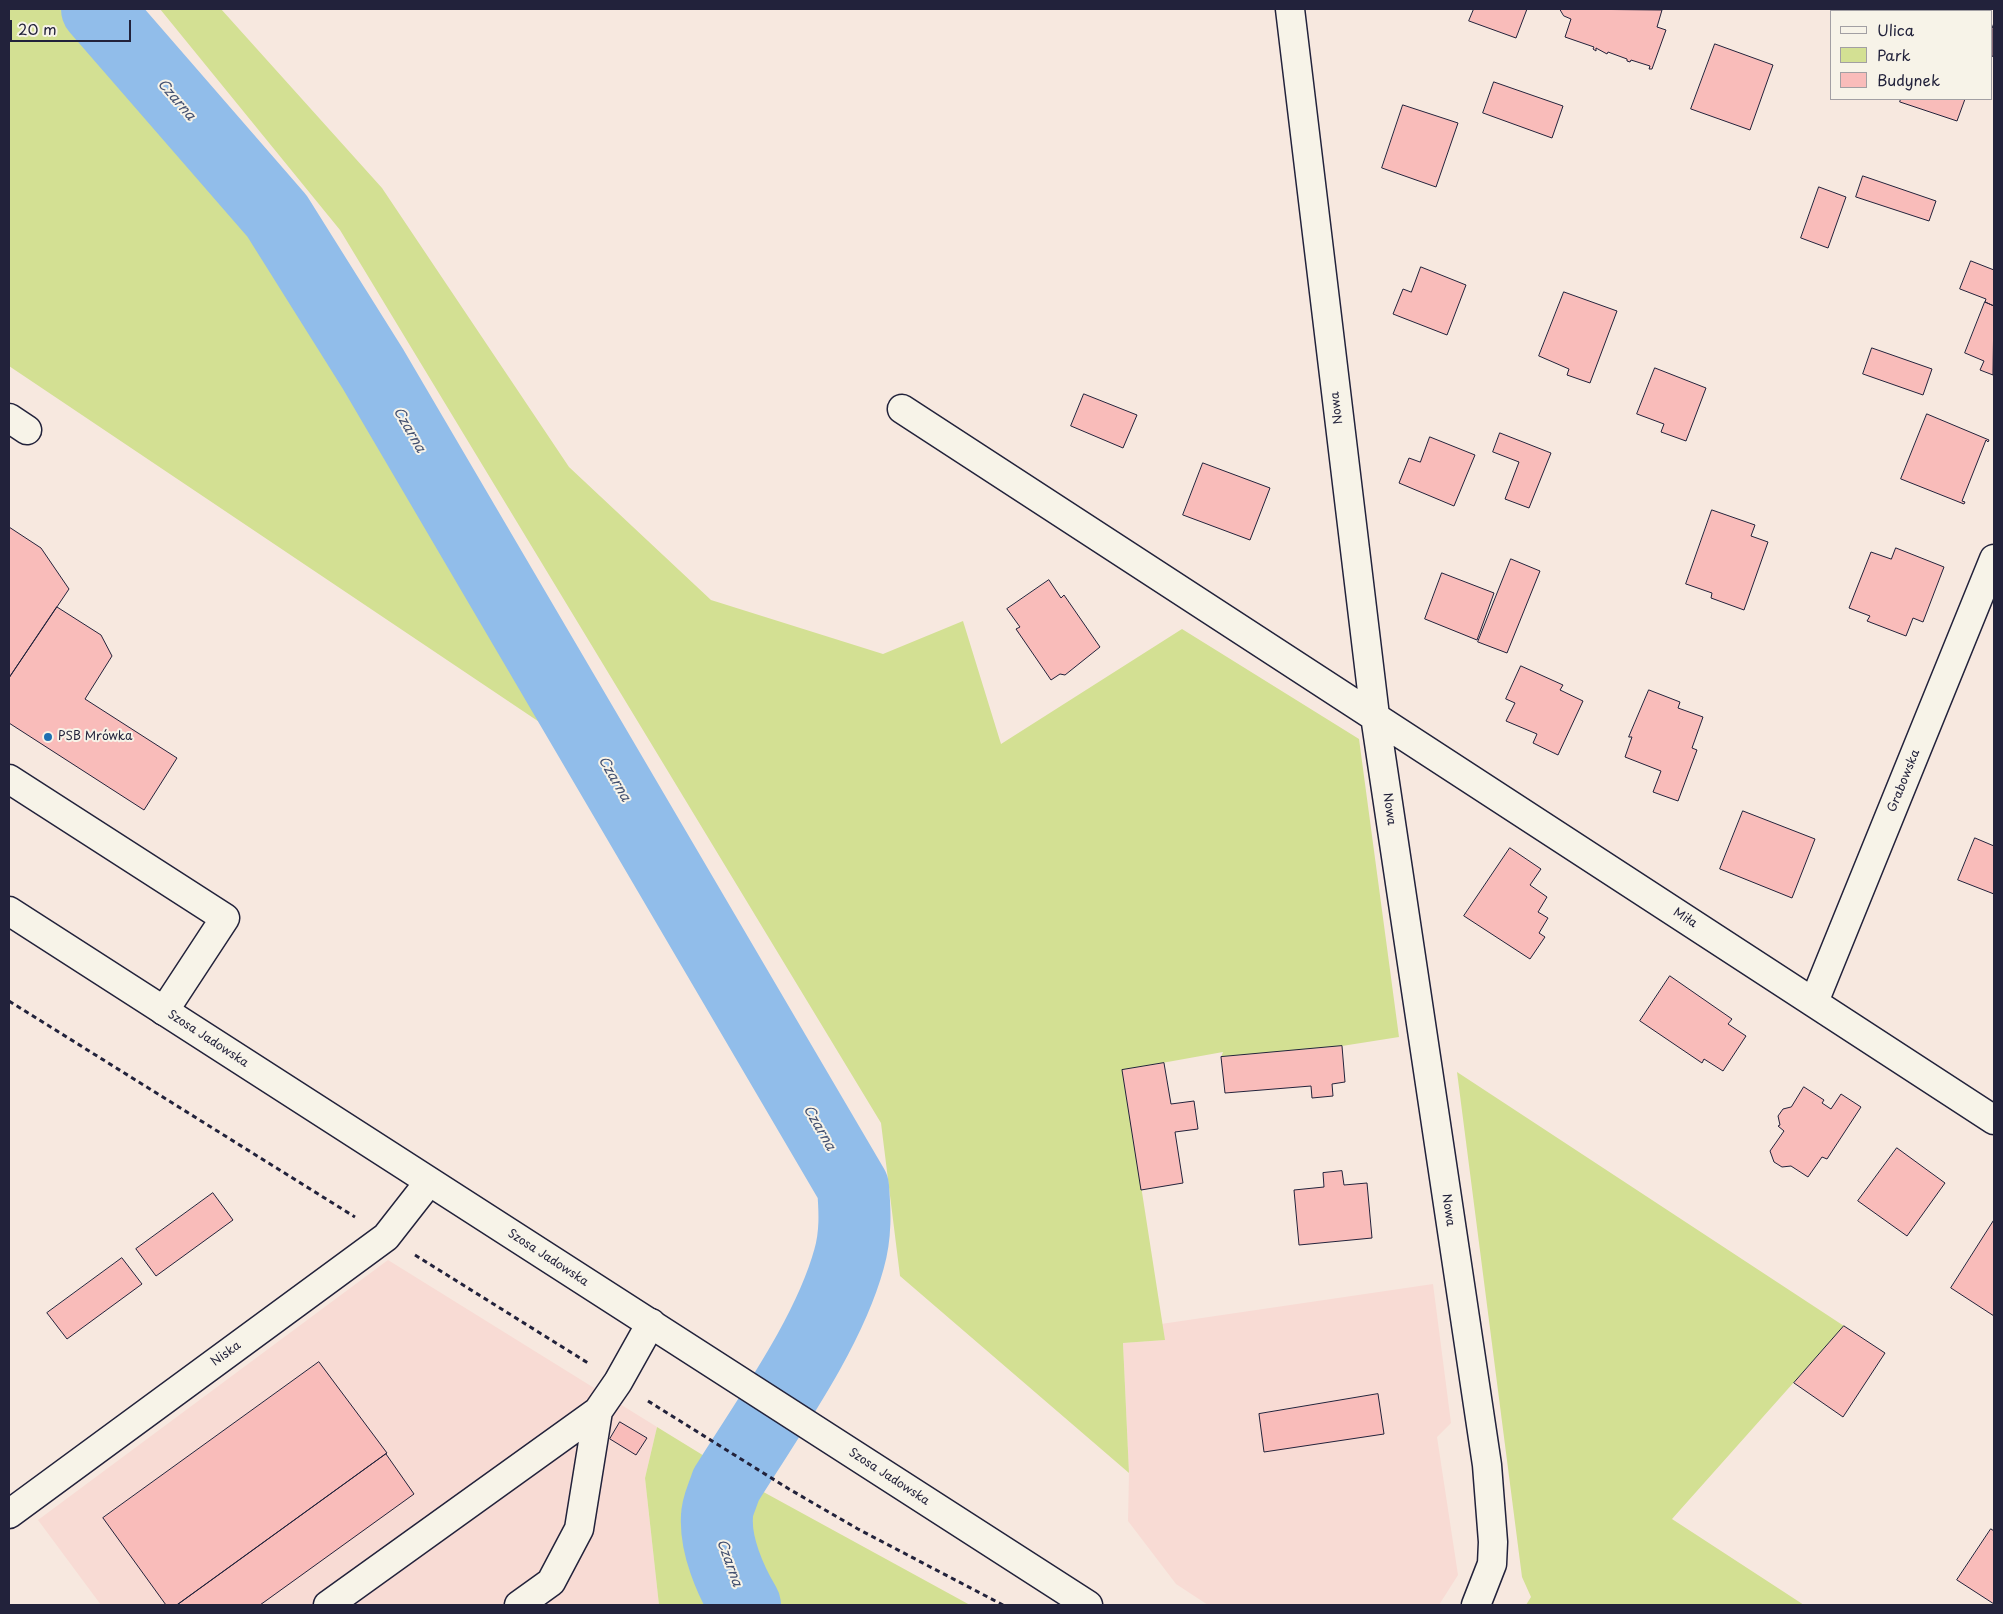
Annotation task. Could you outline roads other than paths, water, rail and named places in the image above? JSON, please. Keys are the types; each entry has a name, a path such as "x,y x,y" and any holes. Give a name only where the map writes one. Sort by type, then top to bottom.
{"street":[{"name":"Nowa","path":"1290,9 1375,716 1488,1465 1493,1542 1492,1564 1476,1605"},
{"name":"Miła","path":"902,409 1994,1120"},
{"name":"Grabowska","path":"1814,1002 1994,559"},
{"path":"9,779 225,918 164,1011"},
{"name":"Szosa Jadowska","path":"9,911 1088,1605"},
{"name":"Niska","path":"9,1514 386,1237 429,1182"},
{"path":"328,1605 598,1411 618,1382 651,1323"},
{"path":"519,1605 551,1582 579,1529 598,1411"}],"waterway":[{"name":"Czarna","path":"97,9 277,216 373,369 853,1187 853,1241 849,1259 827,1317 778,1404 726,1485 718,1508 717,1527 721,1550 729,1574 745,1605"}],"place":[{"name":"PSB Mrówka","path":"48,737"}]}
